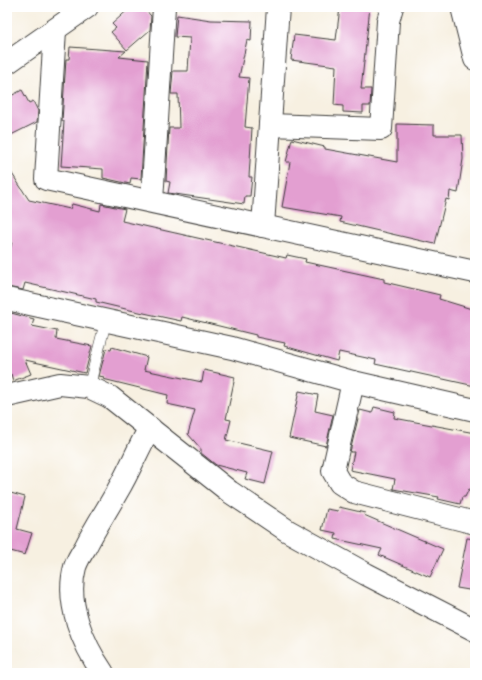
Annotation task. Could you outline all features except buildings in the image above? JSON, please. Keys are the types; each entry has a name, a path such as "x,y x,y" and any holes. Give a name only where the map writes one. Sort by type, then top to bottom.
{"street":[{"path":"7,63 87,7"},
{"path":"152,200 164,7"},
{"path":"263,226 278,7"},
{"path":"270,125 381,129 388,21 392,7"},
{"path":"462,7 475,59"},
{"path":"55,30 46,179 152,200 263,226 475,272"},
{"path":"7,299 232,348 353,382 475,410"},
{"path":"353,382 333,471 340,483 354,492 377,499 475,523"},
{"path":"7,396 60,384 89,387 110,397 230,492 288,531 380,582 475,630"},
{"path":"103,673 90,655 77,618 71,587 76,566 96,525 118,490 138,448 150,428"}],"lane":[{"path":"89,387 106,320"}]}
